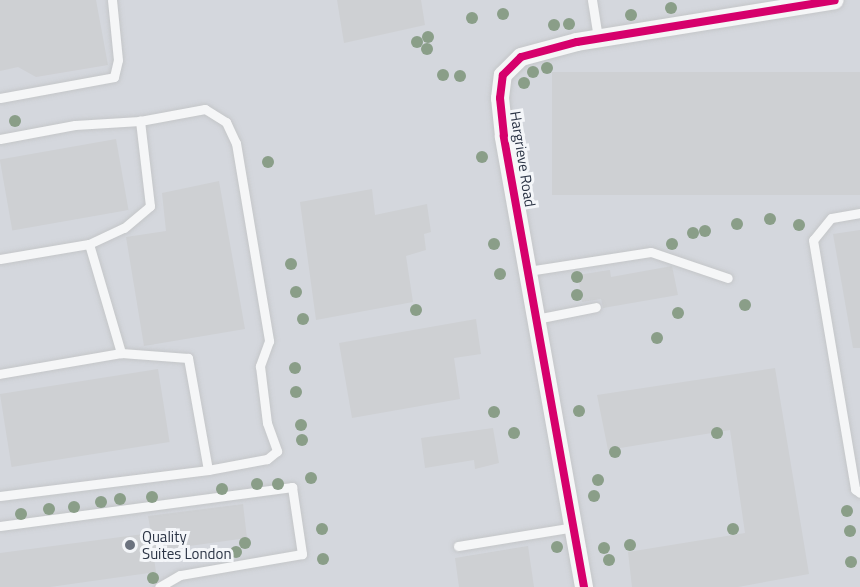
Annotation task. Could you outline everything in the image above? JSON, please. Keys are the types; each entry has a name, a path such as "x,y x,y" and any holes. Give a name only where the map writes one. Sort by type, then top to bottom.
{"street":[{"name":"Hargrieve Road","path":"584,587 504,136 500,98 503,75 521,57 598,39 748,7 825,1"}],"lane":[{"path":"0,98 114,76 118,60 112,0"},
{"path":"592,0 598,39"},
{"path":"0,139 75,124 140,121 205,110 226,122 236,143 269,341 260,366 267,423 277,451 267,459 208,470 0,496"},
{"path":"0,259 89,244 124,228 150,206 140,121"},
{"path":"860,213 831,218 813,240 855,489 860,494"},
{"path":"89,244 121,353"},
{"path":"528,271 651,252 728,278"},
{"path":"536,319 596,307"},
{"path":"0,374 121,353 188,358 208,470"},
{"path":"0,525 292,487 302,554 180,575 159,587"},
{"path":"458,546 574,527"}],"shaded area":[{"path":"0,0 860,0 860,587 0,587"}],"building":[{"path":"0,0 96,0 108,65 36,77 18,67 0,71"},
{"path":"337,0 421,0 425,25 344,43"},
{"path":"552,72 860,72 860,195 552,195"},
{"path":"116,139 129,210 12,230 0,159"},
{"path":"219,181 245,329 144,346 126,237 166,231 162,193"},
{"path":"372,189 375,215 427,204 431,232 424,234 426,250 406,256 413,302 316,320 300,202"},
{"path":"860,230 860,348 853,348 833,234"},
{"path":"672,266 678,295 603,308 601,299 582,302 578,275 610,270 611,277"},
{"path":"476,319 481,354 454,358 460,399 352,418 339,343"},
{"path":"775,368 809,574 738,587 632,587 628,552 745,533 730,430 608,450 597,395"},
{"path":"158,369 170,442 12,467 0,394"},
{"path":"493,428 499,463 475,469 474,460 425,468 421,438"},
{"name":"Quality Suites London","path":"243,504 247,538 153,551 156,572 50,587 0,587 0,553 151,533 148,516"},
{"path":"528,546 534,587 459,587 455,558"}],"cycle path":[{"path":"584,587 504,136 500,98 503,75 521,57 577,42 835,0"}],"place":[{"name":"Quality Suites London","path":"130,545"}]}
